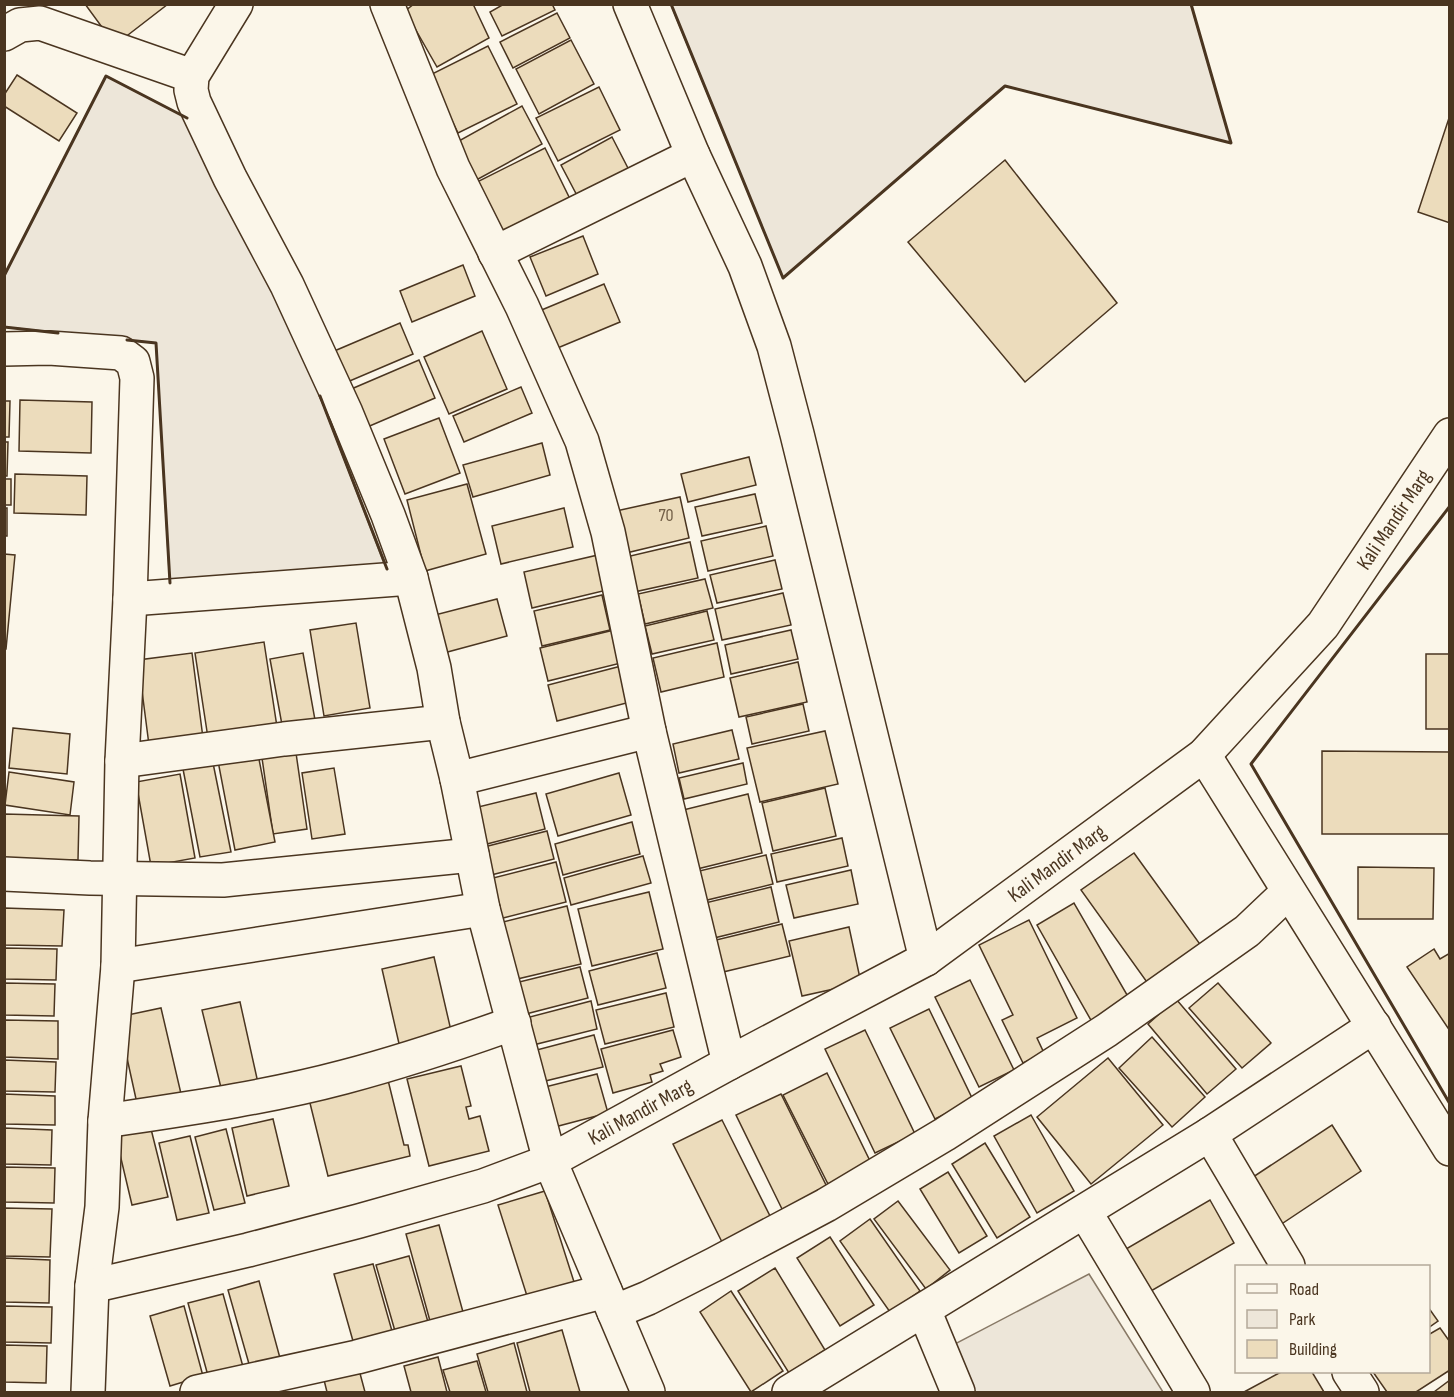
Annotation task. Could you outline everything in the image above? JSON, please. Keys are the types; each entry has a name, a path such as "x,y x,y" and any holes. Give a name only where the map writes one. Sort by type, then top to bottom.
{"street":[{"path":"236,4 192,76 191,90 194,102 230,178 287,285 346,413 411,578 434,668 443,722 483,909 550,1161 648,1392"},
{"path":"387,4 453,168 542,349 582,441 608,532 649,731 729,1063"},
{"path":"630,4 693,155 745,266 774,346 926,959"},
{"path":"4,34 20,25 40,23 192,76"},
{"path":"495,252 693,155"},
{"path":"4,348 49,348 121,353 133,362 137,378 122,761 118,966 105,1121 102,1207 92,1286 88,1392"},
{"name":"Kali Mandir Marg","path":"92,1286 248,1250 359,1221 483,1186 550,1161 926,959 1204,755 1323,625 1449,435"},
{"path":"130,599 411,578"},
{"path":"122,761 284,739 443,722"},
{"path":"457,780 649,731"},
{"path":"1204,755 1449,1149"},
{"path":"4,874 223,880 472,855"},
{"path":"197,1392 357,1357 422,1338 609,1301 648,1298 826,1205 945,1134 1107,1030 1247,930 1288,892"},
{"path":"118,966 483,909"},
{"path":"105,1121 213,1105 344,1077 442,1048 514,1023"},
{"path":"789,1392 1210,1134 1374,1026"},
{"path":"1210,1134 1287,1265"},
{"path":"1085,1212 1193,1392"},
{"path":"924,1310 958,1392"},
{"path":"1350,1373 1362,1392"}],"green space":[{"path":"671,5 1191,5 1231,143 1005,86 783,278"},
{"path":"106,76 191,120 298,339 387,571 170,588 156,343 5,327 4,276"},
{"path":"1089,1274 1163,1392 968,1392 949,1347"}],"building":[{"path":"85,4 168,4 115,45"},
{"path":"414,4 473,4 489,38 437,67 405,11"},
{"path":"504,4 552,4 555,10 502,36 490,12"},
{"path":"557,13 570,38 513,68 500,42"},
{"path":"571,40 594,84 539,114 516,69"},
{"path":"488,46 517,104 458,133 430,75"},
{"path":"17,75 77,113 59,141 4,106 4,95"},
{"path":"599,87 620,130 558,161 536,118"},
{"path":"522,106 542,144 469,184 448,147"},
{"path":"1450,115 1450,223 1418,212"},
{"path":"612,137 632,176 581,203 561,165"},
{"path":"545,148 570,199 501,232 477,182"},
{"path":"1005,160 1117,303 1025,382 908,242"},
{"path":"583,236 598,274 546,296 530,257"},
{"path":"463,265 475,296 412,322 400,291"},
{"path":"604,284 620,322 548,352 532,314"},
{"path":"400,323 413,354 345,383 332,352"},
{"path":"482,331 507,389 449,414 424,357"},
{"path":"419,360 435,398 365,428 349,390"},
{"path":"521,387 532,413 464,442 453,416"},
{"path":"20,400 92,402 91,453 19,451"},
{"path":"4,401 10,401 9,437 4,437"},
{"path":"439,418 460,473 405,494 384,439"},
{"path":"4,442 8,442 7,476 4,476"},
{"path":"542,443 550,475 473,497 463,465"},
{"path":"749,457 756,485 688,502 681,474"},
{"path":"15,474 87,476 86,515 14,513"},
{"path":"4,479 11,479 11,505 4,505"},
{"path":"467,484 486,554 425,571 407,500"},
{"path":"755,494 762,523 702,536 695,507"},
{"path":"680,497 689,538 626,553 616,511"},
{"path":"4,508 7,508 7,536 4,536"},
{"path":"564,508 573,547 501,564 492,526"},
{"path":"766,526 773,556 708,571 701,541"},
{"path":"690,542 698,578 634,592 626,557"},
{"path":"4,554 15,555 6,649 4,649"},
{"path":"598,555 607,590 532,608 524,572"},
{"path":"775,560 782,589 717,603 710,575"},
{"path":"705,579 713,608 645,624 638,594"},
{"path":"783,593 791,625 722,640 715,609"},
{"path":"602,595 610,630 542,646 534,611"},
{"path":"497,599 507,636 440,654 431,616"},
{"path":"707,611 714,640 652,654 645,626"},
{"path":"356,623 370,708 324,716 310,630"},
{"path":"614,630 621,663 548,681 540,648"},
{"path":"791,630 798,659 731,674 725,645"},
{"path":"264,642 277,727 208,738 195,653"},
{"path":"717,643 724,677 661,692 653,658"},
{"path":"192,653 203,738 149,745 138,660"},
{"path":"303,653 317,731 284,736 270,659"},
{"path":"1426,654 1450,654 1450,729 1426,729"},
{"path":"798,662 807,702 739,717 730,678"},
{"path":"629,664 638,700 557,721 548,685"},
{"path":"803,704 809,731 752,744 746,717"},
{"path":"13,728 70,734 67,774 9,768"},
{"path":"732,730 739,759 679,773 673,744"},
{"path":"825,731 838,784 760,802 747,748"},
{"path":"1322,751 1450,752 1450,834 1322,834"},
{"path":"296,753 307,829 273,834 262,758"},
{"path":"258,754 275,842 235,850 218,761"},
{"path":"213,763 231,852 200,857 183,769"},
{"path":"743,763 747,784 684,799 679,778"},
{"path":"334,768 345,834 312,839 302,773"},
{"path":"9,772 74,782 70,815 5,805"},
{"path":"619,773 631,815 558,836 546,794"},
{"path":"180,774 195,858 151,866 136,782"},
{"path":"825,788 836,836 773,851 762,803"},
{"path":"536,793 545,829 483,845 474,808"},
{"path":"748,794 762,853 689,871 675,812"},
{"path":"4,814 79,816 78,860 4,859"},
{"path":"632,822 640,854 563,875 555,844"},
{"path":"547,831 554,859 491,875 484,847"},
{"path":"842,838 848,866 777,882 771,854"},
{"path":"1134,853 1202,947 1149,985 1081,890"},
{"path":"766,855 773,884 699,902 691,873"},
{"path":"643,856 651,883 571,905 564,878"},
{"path":"556,862 566,902 499,919 489,879"},
{"path":"1358,867 1434,868 1433,919 1358,919"},
{"path":"851,870 858,904 794,918 786,885"},
{"path":"771,887 779,922 714,938 705,903"},
{"path":"649,892 663,949 592,966 578,909"},
{"path":"1074,903 1130,1000 1092,1022 1037,925"},
{"path":"567,906 581,964 513,980 499,923"},
{"path":"4,908 64,910 62,946 4,945"},
{"path":"1029,920 1077,1018 1037,1038 1044,1053 1023,1063 1002,1020 1013,1015 979,945"},
{"path":"782,924 790,956 723,972 716,940"},
{"path":"849,927 861,983 802,996 789,941"},
{"path":"4,948 57,949 56,980 4,979"},
{"path":"1434,949 1440,959 1450,953 1450,1031 1407,967"},
{"path":"657,953 666,988 598,1005 589,971"},
{"path":"434,957 452,1035 400,1048 382,969"},
{"path":"580,967 588,998 518,1016 511,984"},
{"path":"970,980 1014,1070 979,1087 935,997"},
{"path":"4,983 55,984 54,1016 4,1015"},
{"path":"1218,983 1271,1043 1242,1068 1189,1008"},
{"path":"666,993 674,1027 605,1044 596,1010"},
{"path":"1176,999 1236,1069 1207,1094 1148,1024"},
{"path":"591,1001 597,1029 533,1045 526,1018"},
{"path":"240,1002 260,1092 224,1100 202,1010"},
{"path":"161,1008 182,1098 138,1108 118,1017"},
{"path":"929,1009 973,1100 935,1119 890,1028"},
{"path":"4,1020 58,1021 58,1059 4,1057"},
{"path":"673,1030 681,1057 660,1064 663,1071 650,1075 652,1082 613,1093 601,1049"},
{"path":"865,1030 915,1134 875,1153 825,1049"},
{"path":"594,1035 603,1067 537,1083 529,1052"},
{"path":"1152,1037 1205,1097 1172,1127 1119,1068"},
{"path":"1108,1058 1163,1125 1091,1184 1037,1117"},
{"path":"4,1060 56,1062 55,1092 4,1091"},
{"path":"461,1066 471,1106 466,1107 469,1119 480,1116 489,1151 429,1166 407,1079"},
{"path":"386,1072 404,1145 408,1145 410,1156 328,1176 307,1091"},
{"path":"827,1073 871,1163 828,1184 783,1095"},
{"path":"597,1074 608,1113 547,1129 537,1089"},
{"path":"4,1094 55,1096 55,1125 4,1124"},
{"path":"781,1094 828,1189 783,1211 736,1115"},
{"path":"1031,1115 1074,1191 1037,1213 994,1136"},
{"path":"273,1119 289,1186 247,1196 232,1128"},
{"path":"722,1120 772,1220 723,1244 673,1144"},
{"path":"149,1121 168,1197 132,1205 114,1129"},
{"path":"1332,1125 1361,1171 1280,1225 1250,1179"},
{"path":"4,1128 52,1130 51,1165 4,1164"},
{"path":"226,1129 245,1203 214,1210 195,1137"},
{"path":"190,1136 209,1213 177,1220 159,1143"},
{"path":"985,1143 1030,1217 997,1238 952,1164"},
{"path":"4,1167 55,1168 54,1203 4,1202"},
{"path":"948,1172 987,1236 959,1253 920,1189"},
{"path":"545,1191 575,1285 528,1299 498,1205"},
{"path":"1210,1200 1234,1243 1151,1291 1126,1249"},
{"path":"898,1201 950,1270 926,1289 874,1219"},
{"path":"4,1208 52,1209 50,1257 4,1256"},
{"path":"870,1219 920,1291 890,1312 840,1241"},
{"path":"439,1225 463,1312 430,1321 406,1234"},
{"path":"830,1237 874,1305 840,1326 797,1258"},
{"path":"409,1256 430,1329 397,1338 376,1265"},
{"path":"4,1258 50,1260 49,1303 4,1302"},
{"path":"373,1264 392,1331 353,1341 334,1274"},
{"path":"775,1268 825,1350 789,1373 738,1291"},
{"path":"259,1281 283,1369 253,1378 228,1290"},
{"path":"731,1291 783,1371 751,1392 700,1312"},
{"path":"223,1294 245,1374 210,1383 188,1303"},
{"path":"4,1306 52,1307 51,1343 4,1342"},
{"path":"184,1306 203,1376 170,1386 150,1316"},
{"path":"1430,1310 1438,1321 1430,1327"},
{"path":"1440,1328 1450,1342 1450,1370 1416,1392 1387,1392 1374,1373 1430,1373 1430,1334"},
{"path":"562,1330 580,1392 530,1392 517,1343"},
{"path":"514,1343 527,1392 488,1392 477,1354"},
{"path":"4,1345 47,1346 46,1383 4,1382"},
{"path":"438,1357 447,1392 411,1392 404,1366"},
{"path":"477,1361 486,1392 450,1392 443,1370"},
{"path":"358,1366 365,1392 327,1392 323,1376"},
{"path":"1279,1373 1313,1373 1324,1392 1244,1392"},
{"path":"1450,1380 1450,1392 1434,1392"}],"wall":[{"path":"671,4 783,278 1005,86 1231,143 1191,4"},
{"path":"4,276 106,76 187,118"},
{"path":"4,327 58,333"},
{"path":"127,340 156,343 170,583"},
{"path":"320,396 387,569"},
{"path":"1450,506 1251,764 1450,1104"}]}
